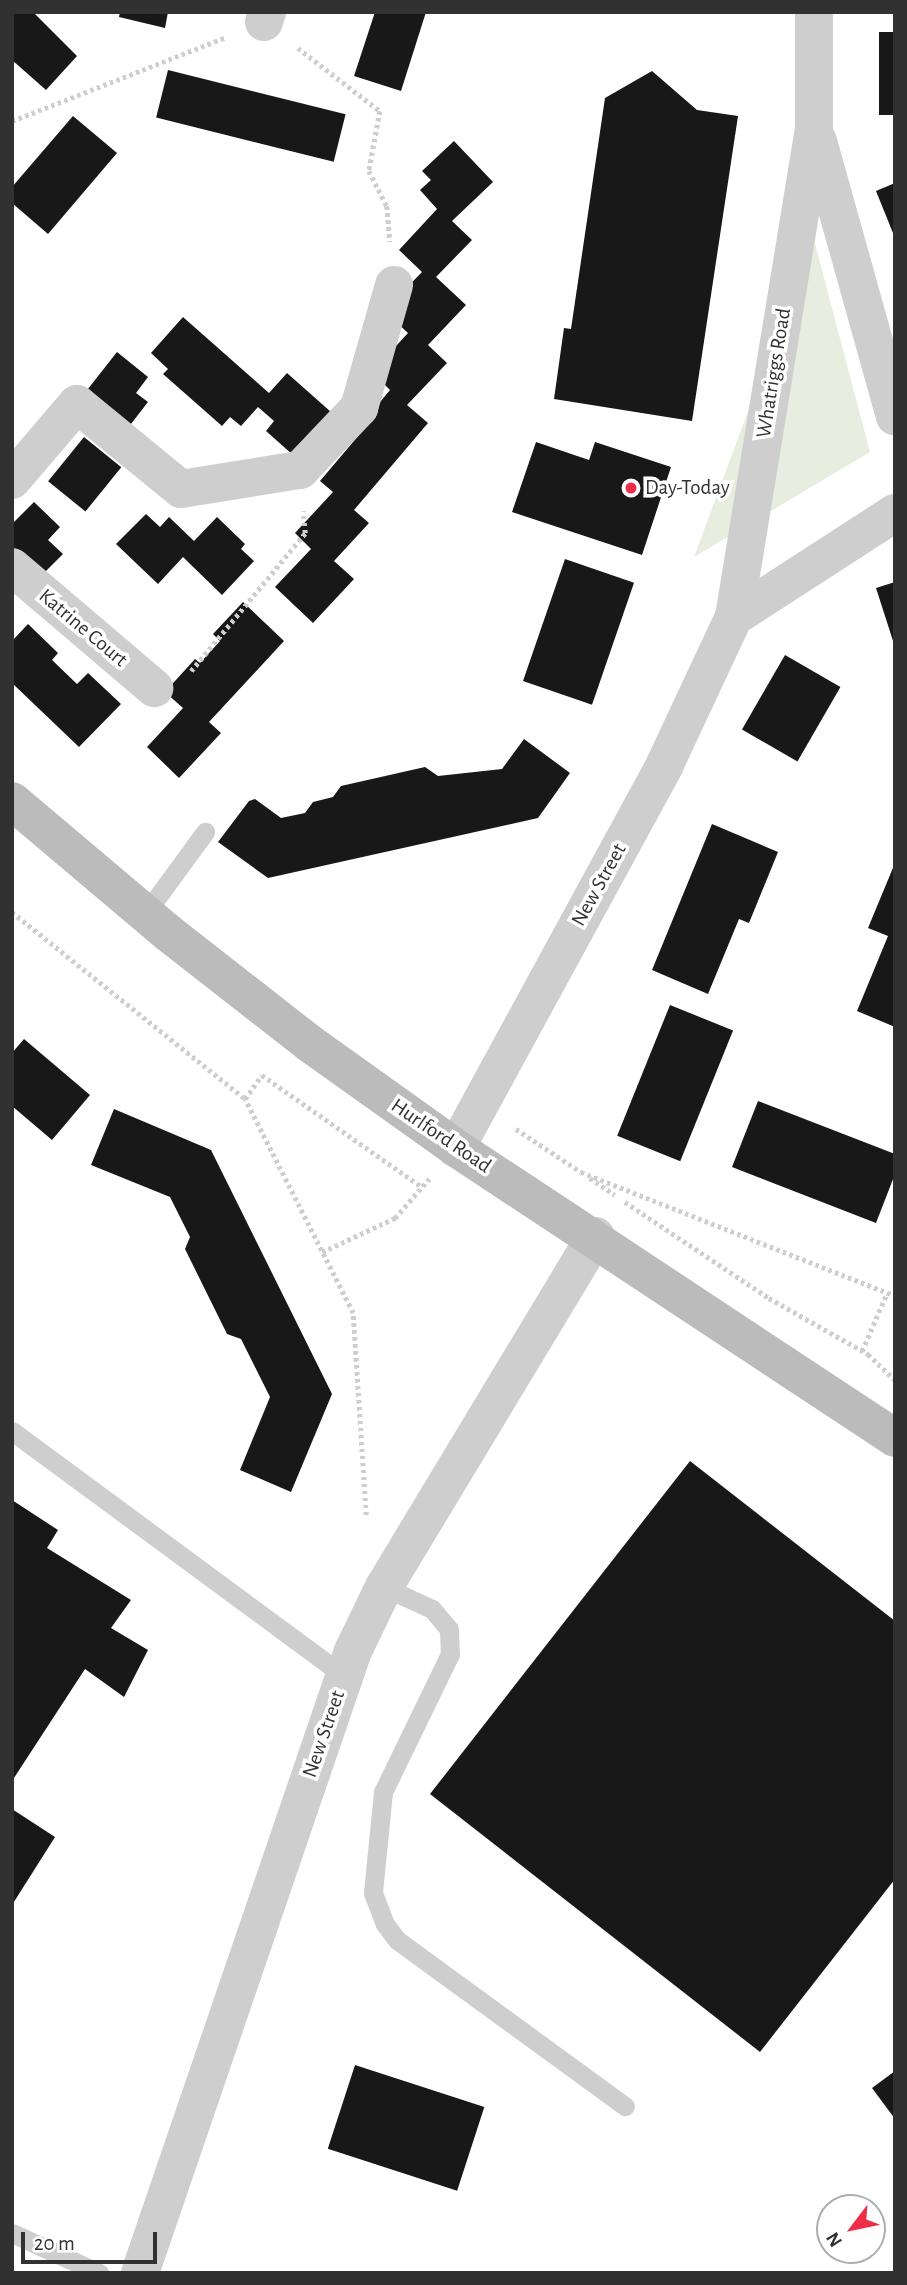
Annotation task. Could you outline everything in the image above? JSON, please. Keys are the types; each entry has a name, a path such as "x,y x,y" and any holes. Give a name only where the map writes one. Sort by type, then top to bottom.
{"main road":[{"name":"Hurlford Road","path":"12,800 145,914 309,1043 456,1148 596,1236 895,1438"}],"street":[{"name":"Whatriggs Road","path":"734,617 814,129 814,12"},
{"name":"Whatriggs Road","path":"814,129 895,416"},
{"path":"12,480 77,404 181,489 300,470 359,408 394,285"},
{"path":"734,617 895,513"},
{"name":"Katrine Court","path":"12,567 154,688"},
{"name":"New Street","path":"456,1148 665,764 734,617"},
{"name":"New Street","path":"140,2273 344,1676 384,1587 596,1236"}],"lane":[{"path":"145,914 205,832"},
{"path":"12,1431 344,1676"},
{"path":"384,1587 432,1609 449,1629 450,1654 383,1792 373,1893 385,1924 397,1940 625,2106"},
{"path":"12,2233 99,2273"}],"path":[{"path":"12,121 266,17 380,111 369,171 387,206 394,285"},
{"path":"154,688 169,698 305,534 300,470"},
{"path":"12,912 245,1099 353,1313 366,1515"},
{"path":"245,1099 262,1075 422,1186"},
{"path":"479,1105 769,1298 862,1351 895,1380"},
{"path":"322,1252 395,1218 456,1148"},
{"path":"581,1172 895,1296"},
{"path":"862,1351 887,1293"}],"green space":[{"path":"813,236 870,452 694,557"}],"building":[{"path":"12,12 33,12 77,56 46,90 12,60"},
{"path":"120,12 168,12 165,28 119,17"},
{"path":"375,12 426,12 401,91 354,76"},
{"path":"879,32 895,32 895,115 879,115"},
{"path":"168,70 346,114 334,162 156,118"},
{"path":"652,71 697,110 738,116 692,421 554,399 564,328 571,329 605,98"},
{"path":"73,116 117,153 48,234 12,203 12,187"},
{"path":"454,141 493,182 452,221 472,240 436,277 466,305 428,345 447,363 407,405 428,423 354,510 369,523 334,561 354,579 313,623 275,587 311,549 295,533 333,492 320,481 370,422 366,419 390,390 372,372 408,333 384,311 422,272 399,250 437,209 420,190 431,180 422,171"},
{"path":"895,183 895,238 876,191"},
{"path":"183,317 269,393 287,373 331,412 293,455 266,431 274,421 258,407 241,426 230,417 222,426 163,374 168,369 151,353"},
{"path":"117,352 148,377 136,393 148,402 124,433 80,399"},
{"path":"84,437 121,467 85,512 48,481"},
{"path":"536,442 589,460 595,442 671,467 642,555 512,512"},
{"path":"34,502 60,527 48,540 63,554 34,583 12,561 12,524"},
{"path":"146,514 160,527 169,517 194,541 217,517 245,544 241,549 254,561 222,595 183,557 158,584 116,544"},
{"path":"565,559 634,583 592,705 523,681"},
{"path":"895,582 895,644 894,644 876,588"},
{"path":"243,602 284,641 209,722 221,733 179,778 147,747 183,708 165,692 195,659 200,663 220,641 213,634"},
{"path":"28,624 58,653 52,660 77,684 88,673 121,704 79,747 12,683 12,641"},
{"path":"785,655 840,687 797,761 742,729"},
{"path":"524,739 570,773 538,818 268,878 218,842 249,801 255,799 281,818 305,813 313,802 333,797 341,786 425,767 438,776 502,769"},
{"path":"712,824 778,852 749,923 739,919 708,994 652,970"},
{"path":"895,863 895,1027 857,1011 888,936 868,928"},
{"path":"670,1005 733,1030 680,1161 617,1136"},
{"path":"24,1039 90,1095 52,1140 12,1106 12,1053"},
{"path":"758,1101 895,1154 895,1174 876,1223 732,1167"},
{"path":"114,1109 211,1150 332,1394 291,1492 240,1470 270,1397 241,1339 227,1334 185,1249 190,1237 170,1197 91,1165"},
{"path":"690,1461 895,1621 895,1879 760,2052 430,1794"},
{"path":"12,1500 58,1530 47,1548 131,1600 111,1628 148,1650 124,1697 85,1669 12,1781"},
{"path":"12,1809 55,1837 12,1905"},
{"path":"355,2065 484,2107 457,2191 328,2149"},
{"path":"895,2071 895,2119 872,2088"}],"place":[{"name":"Day-Today","path":"631,488"}]}
